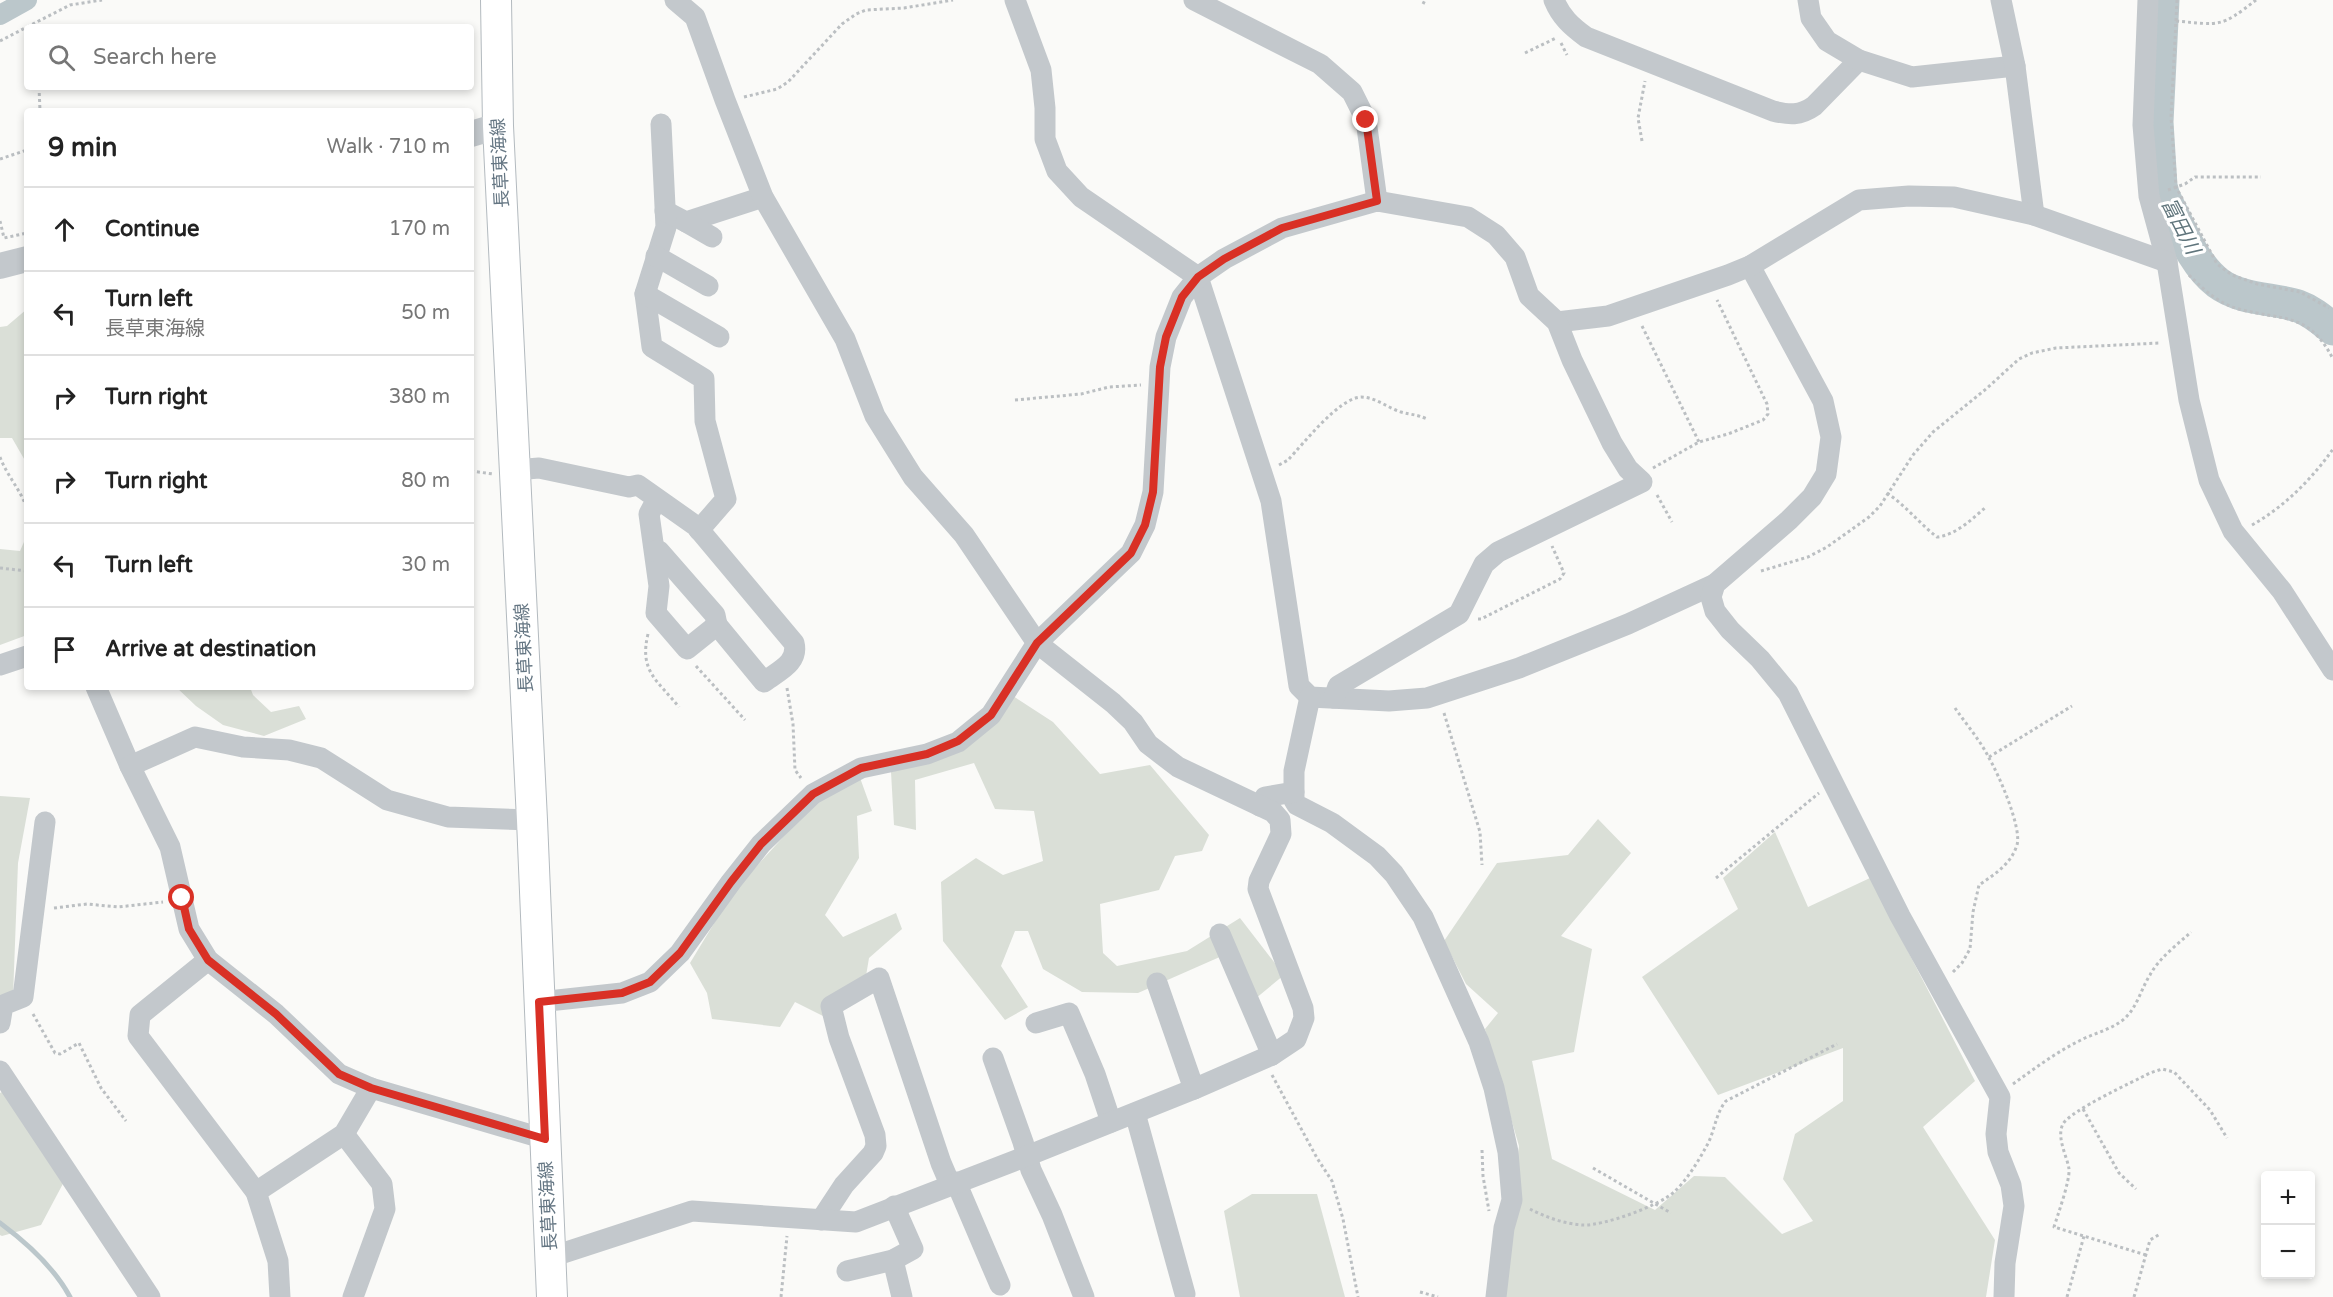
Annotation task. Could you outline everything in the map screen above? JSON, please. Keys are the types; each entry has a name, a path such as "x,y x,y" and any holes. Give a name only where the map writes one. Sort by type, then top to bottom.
{"main road":[{"name":"長草東海線","path":"496,0 485,130 515,470 552,1297"}],"street":[{"path":"551,1257 692,1211 856,1221 1027,1156 1268,1057 1296,1039 1304,1018 1303,1008 1258,889 1259,881 1281,834 1280,820 1273,812 1178,767 1148,744 1133,722 1113,703 1037,643 964,535 913,477 874,416 845,339 763,197 695,17 675,0"},
{"path":"1015,0 1041,70 1045,139 1056,171 1081,197 1198,277 1271,501 1299,686 1310,697 1389,701 1428,698 1519,668 1628,624 1715,584 1789,520 1812,497 1826,474 1831,437 1822,401 1750,266"},
{"path":"1194,0 1320,64 1353,92 1366,120 1377,201"},
{"path":"1554,0 1560,15 1586,37 1773,111 1798,114 1814,106 1859,60"},
{"path":"1808,0 1811,18 1827,41 1859,60 1912,77 2015,66"},
{"path":"2001,0 2015,66 2034,215"},
{"path":"2148,0 2143,125 2149,196 2167,262 2189,400 2209,480 2236,534 2282,591 2333,670"},
{"path":"661,124 666,227 645,294 652,347 704,379 705,421 726,499 699,530"},
{"path":"1557,322 1608,316 1750,266 1859,200 1909,196 1954,197 2034,215 2167,262"},
{"path":"686,222 763,197"},
{"path":"539,1002 622,993 650,982 680,953 761,844 813,794 861,768 927,754 958,741 991,715 1037,643 1131,553 1145,525 1153,492 1159,384 1166,337 1182,297 1198,277 1224,259 1282,228 1377,201 1468,216 1496,235 1515,257 1529,296 1557,322 1572,360 1612,443 1628,469 1644,480 1498,552 1484,564 1459,614 1338,686 1334,698"},
{"path":"665,211 712,237"},
{"path":"656,256 708,286"},
{"path":"0,266 24,260"},
{"path":"645,294 719,337"},
{"path":"515,470 539,468 629,487 638,485 699,530 794,643 796,651 794,658 764,682 717,625 715,615 659,551 655,551"},
{"path":"657,499 649,514 659,586 656,613 687,649 717,625"},
{"path":"1715,584 1711,597 1715,611 1788,693 1900,916 1940,984 2000,1097 1996,1134 1998,1152 2011,1185 2014,1206 2004,1263 2004,1297"},
{"path":"0,665 24,657"},
{"path":"97,690 130,766 170,847 189,929 208,960 276,1014 339,1074 371,1088 545,1139"},
{"path":"1310,697 1294,771 1294,800 1297,805 1332,823 1377,856 1394,874 1423,917 1479,1042 1494,1088 1508,1152 1512,1200 1504,1227 1496,1297"},
{"path":"130,766 195,737 243,747 289,750 321,758 387,800 448,817 532,820"},
{"path":"1260,806 1265,796 1294,792"},
{"path":"0,1023 3,1005 23,997 45,822"},
{"path":"1220,934 1268,1057"},
{"path":"208,960 140,1015 138,1036 256,1192 278,1261 279,1297"},
{"path":"822,1220 844,1185 873,1153 876,1146 875,1135 839,1038 831,1006 879,978 940,1163 953,1183 1000,1285"},
{"path":"1157,983 1194,1089"},
{"path":"1036,1023 1069,1013 1095,1074 1111,1122"},
{"path":"993,1058 1030,1170 1052,1215 1084,1297"},
{"path":"0,1071 150,1297"},
{"path":"256,1192 344,1134 371,1088"},
{"path":"1135,1113 1185,1294"},
{"path":"344,1134 382,1184 385,1209 352,1297"},
{"path":"847,1271 893,1260 913,1250 894,1206"},
{"path":"893,1260 902,1297"}],"path":[{"path":"38,24 70,5 102,0"},
{"path":"725,100 777,89 788,82 842,24 856,14 866,10 904,8 953,0"},
{"path":"2177,0 2171,117 2176,187 2217,264 2232,275 2257,284 2300,292 2329,308"},
{"path":"2176,21 2218,25 2231,20 2256,0"},
{"path":"0,41 24,29"},
{"path":"1525,53 1558,38 1567,55"},
{"path":"1642,141 1638,118 1649,61"},
{"path":"39,90 40,108"},
{"path":"0,159 24,151"},
{"path":"2176,187 2195,177 2262,177"},
{"path":"0,221 4,238 24,233"},
{"path":"2167,262 2184,271 2204,290 2237,309 2293,319 2312,330 2320,337 2333,359"},
{"path":"1672,522 1649,480 1644,480 1649,470 1700,442 1754,424 1763,420 1768,414 1767,404 1708,282"},
{"path":"1633,308 1700,442"},
{"path":"1734,568 1752,573 1808,557 1827,547 1869,517 1880,506 1913,455 1933,432 2019,359 2032,353 2056,348 2135,345 2180,340"},
{"path":"1015,400 1081,394 1110,387 1159,384"},
{"path":"1261,471 1288,460 1331,415 1361,397 1402,412 1415,413 1427,419"},
{"path":"2236,534 2276,510 2323,463 2333,449"},
{"path":"0,457 6,473 24,501"},
{"path":"1887,493 1900,501 1937,537 1946,536 1957,530 1986,507"},
{"path":"1459,614 1466,618 1481,619 1560,579 1564,573 1551,544 1554,525"},
{"path":"0,568 24,571"},
{"path":"656,613 651,621 645,647 646,667 679,707"},
{"path":"687,649 688,657 745,720"},
{"path":"779,670 786,681 793,724 795,770 813,794"},
{"path":"1438,695 1480,832 1482,865"},
{"path":"1989,757 2072,706"},
{"path":"1940,984 1962,963 1970,949 1973,912 1979,885 1997,873 2012,857 2018,843 2018,828 1989,757 1955,708"},
{"path":"1716,878 1833,782"},
{"path":"34,912 87,904 118,907 147,905 182,898"},
{"path":"2000,1097 2011,1086 2046,1061 2080,1040 2123,1020 2132,1011 2151,973 2163,958 2191,932"},
{"path":"23,997 55,1053 60,1054 79,1043 101,1088 126,1121"},
{"path":"1512,1200 1556,1220 1584,1225 1599,1223 1655,1204 1674,1192 1682,1183 1706,1147 1720,1108 1726,1101 1837,1044"},
{"path":"1268,1057 1317,1158 1332,1181 1343,1219 1358,1297"},
{"path":"2146,1255 2054,1227 2069,1171 2061,1137 2062,1125 2083,1109 2150,1073 2162,1069 2174,1072 2210,1110 2227,1138"},
{"path":"2083,1109 2119,1173 2136,1189"},
{"path":"1482,1150 1483,1176 1489,1212 1496,1223 1504,1227"},
{"path":"1593,1168 1671,1213"},
{"path":"781,1297 788,1217"},
{"path":"2134,1297 2150,1240 2160,1234"},
{"path":"2067,1297 2084,1236"},
{"path":"1420,1292 1438,1297"}],"shaded area":[{"path":"24,312 24,459 12,438 0,438 0,327 7,326"},
{"path":"24,542 24,636 0,645 0,549 20,551"},
{"path":"179,690 251,690 253,695 271,712 299,706 306,719 264,736 223,725 196,706"},
{"path":"1010,694 1053,722 1100,774 1150,765 1209,835 1202,851 1175,856 1159,890 1100,904 1103,953 1117,966 1187,951 1240,918 1284,975 1244,1008 1222,956 1138,993 1082,992 1043,969 1028,931 1015,931 1001,966 1028,1007 1005,1020 943,941 941,882 976,858 1003,875 1043,861 1034,811 995,809 974,763 915,780 916,830 894,825 891,772 956,751"},
{"path":"859,775 872,811 857,816 859,858 825,915 843,937 896,913 902,929 869,958 866,976 823,1016 795,1002 780,1027 712,1019 707,993 690,963 733,892 815,802"},
{"path":"0,796 30,798 18,863 13,997 0,999"},
{"path":"1598,819 1631,853 1561,936 1592,949 1574,1052 1532,1061 1552,1159 1655,1210 1694,1176 1725,1177 1782,1234 1813,1221 1783,1179 1795,1134 1843,1101 1843,1048 1718,1095 1642,977 1738,909 1723,878 1775,832 1808,907 1870,878 1975,1081 1923,1127 1995,1240 1986,1297 1502,1297 1519,1146 1485,1029 1498,1013 1466,984 1444,941 1497,863 1568,855"},
{"path":"6,1090 66,1178 41,1225 2,1236 0,1235 0,1093"},
{"path":"1252,1194 1317,1194 1345,1297 1240,1297 1224,1211"}],"waterway":[{"path":"0,15 27,0"},
{"name":"富田川","path":"2163,0 2157,122 2161,186 2164,197 2187,243 2209,275 2227,289 2247,296 2298,306 2312,313 2333,329"},
{"path":"0,1223 39,1256 64,1286 70,1297"}],"route":[{"path":"182,898 189,929 208,960 276,1014 339,1074 371,1088 545,1139 539,1002 622,993 650,982 680,953 761,844 813,794 861,768 927,754 958,741 991,715 1037,643 1131,553 1145,525 1153,492 1160,367 1166,337 1182,297 1198,277 1224,259 1282,228 1377,201 1366,120"}]}
